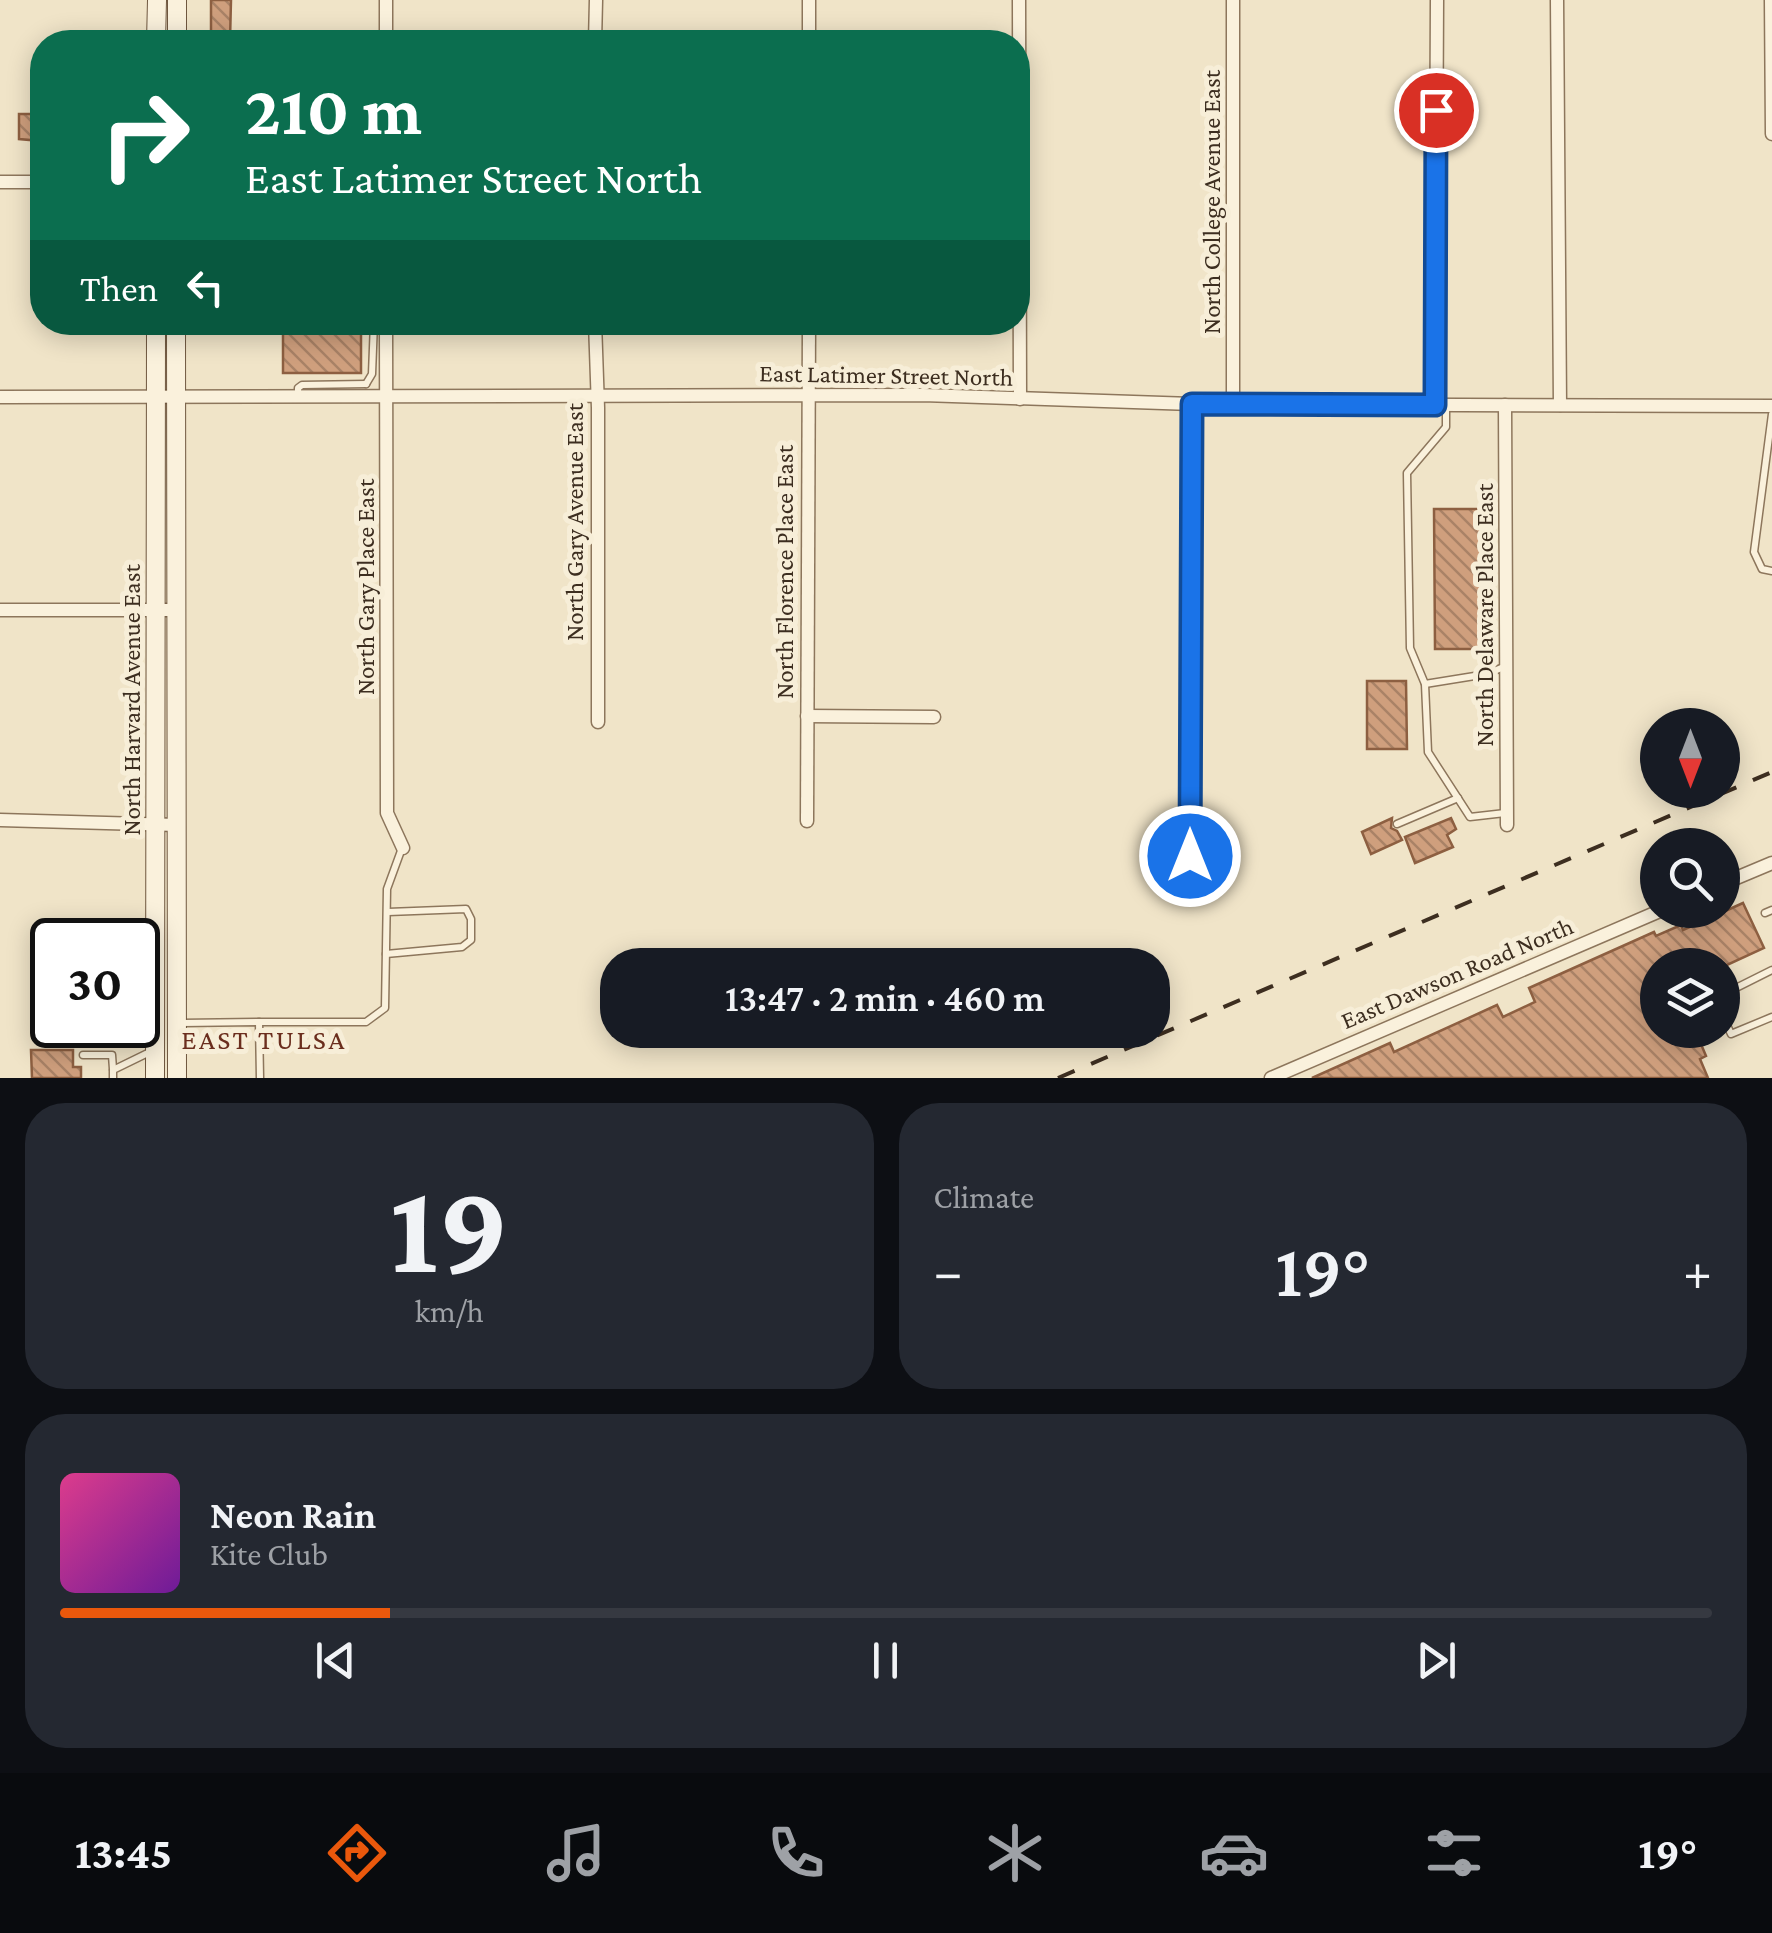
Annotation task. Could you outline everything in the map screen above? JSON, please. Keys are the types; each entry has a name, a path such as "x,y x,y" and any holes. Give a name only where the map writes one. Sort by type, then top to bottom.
{"main road":[{"path":"156,0 156,30"},
{"path":"177,0 177,30"},
{"name":"North Harvard Avenue East","path":"156,335 156,918"},
{"name":"North Harvard Avenue East","path":"176,335 176,1078"},
{"path":"160,1025 176,1024"},
{"name":"North Harvard Avenue East","path":"155,1049 155,1078"}],"street":[{"path":"386,0 386,30"},
{"path":"596,0 596,30"},
{"path":"809,0 809,30"},
{"path":"1019,0 1019,30"},
{"name":"North College Avenue East","path":"1233,0 1233,405"},
{"path":"1437,0 1441,405"},
{"path":"1557,0 1560,405"},
{"path":"1772,0 1772,134"},
{"path":"0,182 30,182"},
{"name":"North Gary Place East","path":"386,335 387,814 402,848"},
{"name":"North Gary Avenue East","path":"594,335 598,722"},
{"name":"North Florence Place East","path":"807,821 810,335"},
{"path":"1020,335 1020,398"},
{"name":"East Latimer Street North","path":"0,397 298,396 366,389 387,395 1020,398 1233,405 1560,405 1772,410"},
{"path":"1190,856 1192,404"},
{"name":"North Delaware Place East","path":"1506,405 1507,819"},
{"path":"0,610 176,610"},
{"path":"807,716 934,716"},
{"path":"0,820 176,825"},
{"path":"1740,876 1772,863"},
{"name":"East Dawson Road North","path":"1271,1078 1640,919"}],"lane":[{"path":"366,389 372,374 374,335"},
{"path":"1441,405 1446,427 1407,473 1410,648 1425,684 1428,752 1470,818 1507,819"},
{"path":"1772,410 1754,552 1762,569 1772,571"},
{"path":"1425,684 1488,674 1507,666"},
{"path":"1397,824 1458,798"},
{"path":"176,1024 371,1020 385,1008 387,888 402,848"},
{"path":"386,954 462,947 472,940 471,919 466,909 388,912"},
{"path":"1740,986 1772,970"},
{"path":"1740,1030 1772,1017"},
{"path":"259,1022 260,1078"},
{"path":"83,1055 112,1054 113,1074 155,1049"}],"building":[{"path":"211,0 231,0 230,30 211,30"},
{"path":"19,114 30,114 30,140 19,139"},
{"path":"283,335 361,335 361,373 283,373"},
{"path":"1434,509 1480,509 1481,649 1435,649"},
{"path":"1367,681 1406,681 1407,749 1367,749"},
{"path":"1392,818 1391,828 1402,840 1371,854 1362,832"},
{"path":"1451,818 1456,829 1447,835 1453,847 1415,863 1405,837"},
{"path":"1743,903 1764,948 1740,959 1740,948 1640,948 1640,1048 1703,1048 1706,1056 1700,1059 1708,1078 1312,1078 1390,1043 1394,1052 1497,1005 1503,1017 1535,1002 1529,988 1654,932 1656,936 1674,928 1740,928"},
{"path":"31,1050 73,1050 73,1067 81,1067 81,1078 32,1078"}],"railway":[{"path":"1058,1078 1772,772"}],"district":[{"name":"EAST TULSA","path":"264,1039"}],"route":[{"path":"1190,856 1192,404 1435,405 1436,110"}]}
